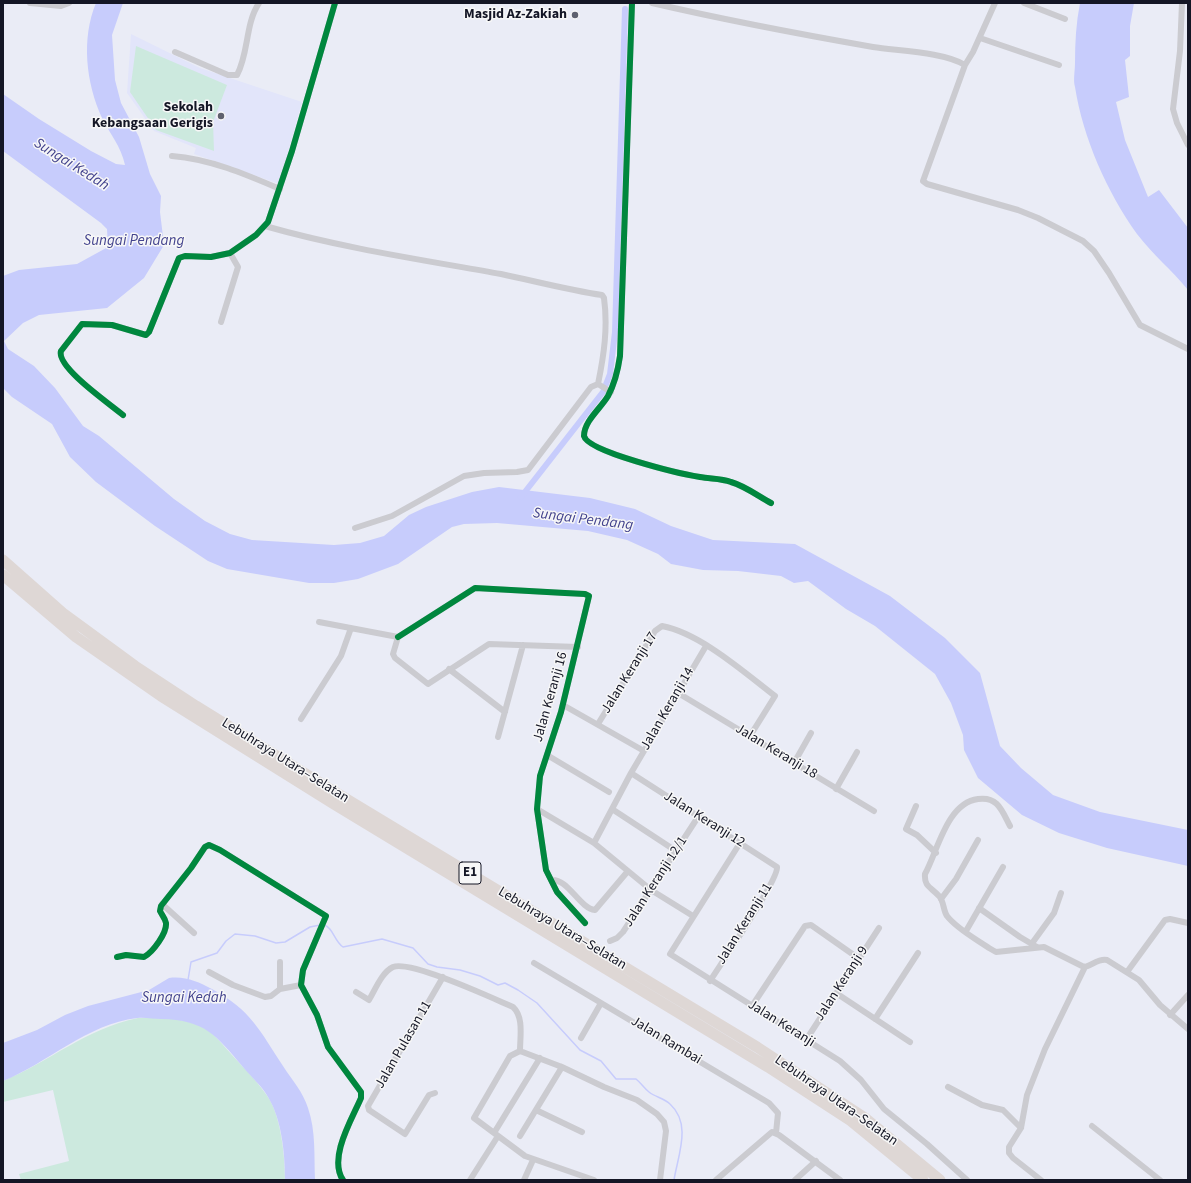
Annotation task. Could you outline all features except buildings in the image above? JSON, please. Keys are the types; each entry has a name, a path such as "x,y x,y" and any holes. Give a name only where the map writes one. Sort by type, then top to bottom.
{"highway":[{"name":"Lebuhraya Utara–Selatan","path":"3,560 64,614 134,666 333,791 757,1046 865,1118 940,1180"},
{"name":"Lebuhraya Utara–Selatan","path":"3,575 76,637 161,696 334,804 768,1067 851,1121 923,1180"}],"street":[{"path":"30,3 61,6 70,3"},
{"path":"175,52 228,75 237,75 243,57 253,14 259,3"},
{"path":"123,415 68,368 61,356 61,351 69,342 78,327 84,324 112,325 146,335 149,332 179,258 182,256 211,257 230,253 242,246 265,226 280,189 292,151 335,3"},
{"path":"632,3 620,356 617,373 585,428 584,436 587,442 602,450 658,468 735,483 771,504"},
{"path":"652,3 787,32 946,57 965,65"},
{"path":"996,3 980,38 965,65 923,181 927,184 1029,214 1083,241 1094,251 1140,325 1188,349"},
{"path":"1024,3 1065,19"},
{"path":"1182,3 1180,51 1173,109 1177,123 1188,145"},
{"path":"980,38 1059,65"},
{"path":"172,156 197,159 240,172 280,189"},
{"path":"265,226 585,294 602,295 605,304 606,343 599,385"},
{"path":"222,322 238,267 230,253"},
{"path":"355,528 392,516 464,476 528,470 588,390 594,385 599,385 608,390"},
{"name":"Jalan Keranji 16","path":"398,637 466,592 475,588 585,594 589,596 563,705 540,776 537,809 546,870 557,892 585,923"},
{"path":"319,622 398,637 393,654 395,658 428,684 489,644 578,647"},
{"name":"Jalan Keranji 17","path":"598,724 659,626 665,626 683,633 706,646"},
{"path":"301,719 341,656 351,628"},
{"path":"498,738 523,644"},
{"path":"706,646 727,659 775,696 750,736"},
{"name":"Jalan Keranji 14","path":"594,844 631,773 706,646"},
{"path":"449,669 505,712"},
{"name":"Jalan Keranji 18","path":"678,693 874,811"},
{"path":"563,705 644,751"},
{"path":"794,763 811,733"},
{"path":"836,789 857,752"},
{"path":"547,755 609,792"},
{"name":"Jalan Keranji 12","path":"631,773 777,867"},
{"path":"1010,826 1000,806 992,800 985,798 969,801 960,807 952,817 926,874 925,882 927,886 941,899 946,914 966,931 996,952 1035,944 1054,913 1061,893"},
{"path":"916,806 906,829 917,835 936,853"},
{"path":"537,809 594,844 651,890 693,916 740,843"},
{"path":"612,809 676,851"},
{"name":"Jalan Keranji 12/1","path":"610,941 617,938 623,932 698,817"},
{"path":"941,899 956,879 978,840"},
{"path":"117,958 126,955 144,957 150,953 165,928 165,919 160,912 162,904 191,868 206,846 210,845 324,913 326,917 303,970 300,985 316,1015 328,1047 361,1092 361,1098 340,1151 339,1172 343,1180"},
{"name":"Jalan Keranji 11","path":"710,981 770,886 778,871 777,867"},
{"path":"966,931 1003,867"},
{"path":"551,880 561,883 587,908 595,910 628,871"},
{"path":"162,904 194,933"},
{"path":"979,908 1020,937 1085,967"},
{"name":"Jalan Keranji","path":"693,916 670,952 670,956 806,1040 851,1070 884,1109 927,1144 967,1180"},
{"path":"1127,972 1165,920 1170,919 1188,923"},
{"path":"752,1006 804,927 811,925 858,958"},
{"name":"Jalan Keranji 9","path":"806,1040 858,958 879,928"},
{"path":"875,1019 918,953"},
{"path":"1041,1180 1018,1163 1009,1153 1010,1145 1021,1128 1029,1088 1057,1020 1085,967 1101,959 1105,959 1127,972 1139,980 1154,999 1170,1015 1188,1029"},
{"path":"280,962 280,989"},
{"name":"Jalan Rambai","path":"534,963 769,1103 778,1113 776,1133"},
{"path":"356,992 369,1000 387,970 398,966 443,977 516,1010 520,1018 520,1051"},
{"path":"209,972 228,983 262,997 271,996 280,989 300,985"},
{"name":"Jalan Pulasan 11","path":"435,1093 429,1095 405,1134 371,1113 368,1106 443,977"},
{"path":"836,993 910,1042"},
{"path":"1170,1015 1188,995"},
{"path":"581,1038 601,1003"},
{"path":"594,1180 575,1177 533,1160 516,1150 474,1118 510,1056 520,1051 540,1058 637,1100 657,1114 664,1122 666,1131 660,1180"},
{"path":"470,1180 540,1058"},
{"path":"520,1136 562,1067"},
{"path":"948,1087 982,1105 1003,1110 1021,1128"},
{"path":"536,1110 582,1132"},
{"path":"1092,1126 1160,1180"},
{"path":"716,1180 772,1132 776,1133 816,1161 840,1180"},
{"path":"524,1180 533,1160"},
{"path":"795,1180 816,1161"}],"shaded area":[{"name":"Sekolah Kebangsaan Gerigis","path":"131,34 200,68 302,102 279,184 194,154 196,148 154,131 127,93"}],"green space":[{"path":"136,46 227,85 213,122 214,151 156,130 130,92"},
{"path":"138,1018 176,1019 191,1022 203,1027 216,1038 251,1075 268,1097 276,1115 283,1148 285,1180 21,1180 19,1174 69,1161 53,1090 3,1102 3,1081 85,1037 119,1023"}],"water":[{"name":"Sungai Pendang","path":"96,3 123,3 112,35 115,80 121,103 139,137 150,174 161,196 160,212 164,245 144,278 107,308 39,315 23,323 4,341 8,349 34,366 55,388 83,426 99,436 174,499 205,521 230,534 252,540 334,545 360,543 384,536 409,515 426,507 472,492 499,487 590,498 635,509 671,526 713,540 795,544 890,596 945,638 980,673 1000,746 1021,768 1053,795 1100,812 1188,830 1188,866 1107,848 1059,833 1022,815 978,778 964,750 963,735 951,703 935,674 875,626 846,609 808,581 794,583 781,576 738,571 703,570 671,564 658,554 627,540 588,531 497,523 464,524 452,527 398,564 358,579 334,583 309,583 227,569 208,561 155,526 96,482 70,457 52,424 12,397 3,388 3,276 19,270 77,264 108,247 107,229 101,223 3,151 3,94 39,119 91,151 116,164 125,165 118,146 102,118 92,90 89,76 87,61 88,31"},
{"path":"1080,3 1134,3 1130,26 1130,56 1125,60 1129,97 1116,102 1125,140 1148,197 1159,190 1188,228 1188,290 1149,249 1126,218 1106,182 1090,145 1079,106 1074,81 1076,33"},
{"name":"Sungai Kedah","path":"169,978 186,979 212,989 236,1005 254,1022 306,1102 311,1117 315,1180 285,1180 280,1127 273,1106 266,1093 217,1038 208,1031 189,1022 137,1018 119,1022 84,1036 20,1073 3,1081 3,1043 37,1030 65,1015 88,1006 149,990"}],"waterway":[{"path":"521,497 603,392 610,374 615,332 625,9"},
{"path":"188,980 191,962 217,953 226,941 235,934 255,936 276,943 285,942 310,927 320,925"},
{"path":"324,925 330,928 343,947 382,939 413,948 428,964 437,967 460,970 480,976 498,985 505,983 537,1003 580,1050 601,1061 616,1079 636,1079 649,1092 668,1102 677,1112 682,1130 682,1140 674,1180"}],"cycle path":[{"path":"123,415 85,385 75,375 62,358 61,351 82,324 112,325 146,335 149,332 179,258 185,256 211,257 230,253 256,235 268,222 292,151 335,3"},
{"path":"632,3 620,356 616,376 608,396 590,420 584,436 589,442 601,449 617,455 674,472 727,481 736,484 771,503"},
{"path":"398,637 475,588 585,594 589,596 561,712 540,776 537,809 546,870 557,892 585,923"},
{"path":"117,957 126,955 144,957 148,955 155,947 162,937 166,927 166,921 160,911 161,906 191,868 205,847 209,845 220,850 326,916 303,970 301,985 317,1015 328,1047 361,1092 361,1098 347,1127 340,1150 338,1161 339,1171 343,1180"}],"place":[{"name":"Masjid Az-Zakiah","path":"575,15"},
{"name":"Sekolah Kebangsaan Gerigis","path":"221,116"}]}
